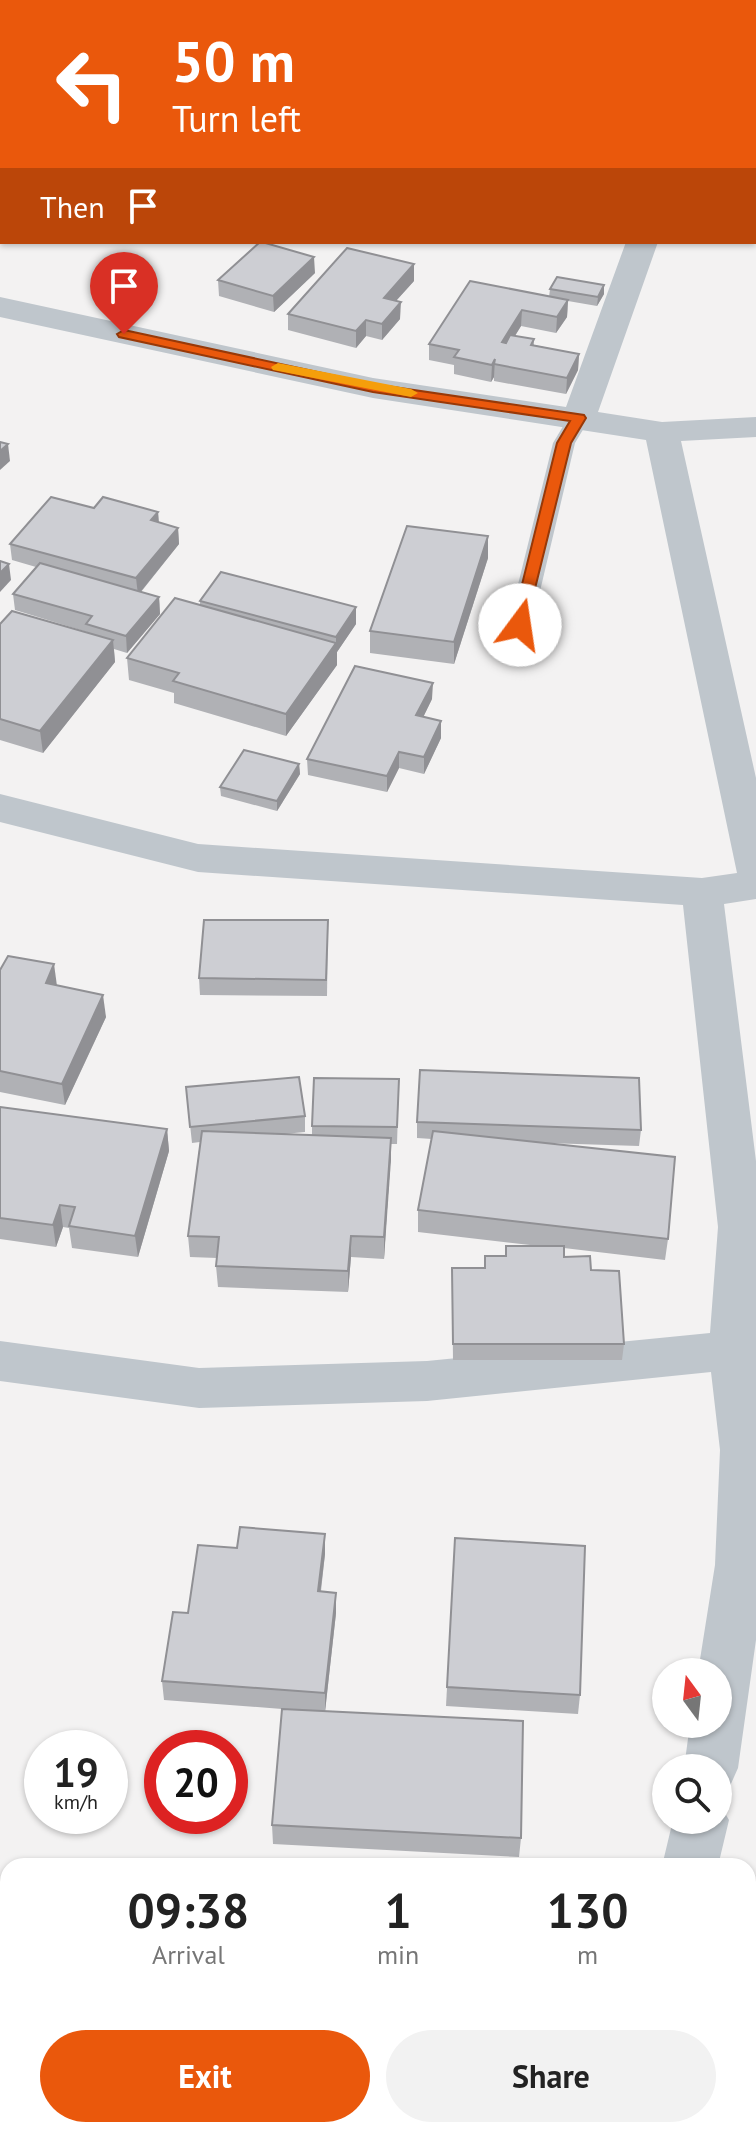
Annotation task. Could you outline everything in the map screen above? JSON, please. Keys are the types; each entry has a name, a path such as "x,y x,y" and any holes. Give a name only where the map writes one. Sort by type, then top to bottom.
{"street":[{"path":"579,418 641,244"},
{"path":"0,307 373,388 662,432 756,427"},
{"path":"662,432 756,871"},
{"path":"0,808 198,858 702,892 756,885"},
{"path":"702,892 741,1227 733,1350 745,1450 741,1565 727,1658"},
{"path":"0,1361 199,1388 427,1381 733,1350"},
{"path":"692,1858 698,1834"}],"lane":[{"path":"520,625 564,443 579,418"}],"building":[{"path":"258,244 314,257 273,296 218,280"},
{"path":"347,248 414,264 384,298 401,302 382,324 366,320 356,331 288,314"},
{"path":"557,277 604,285 598,297 550,289"},
{"path":"470,281 568,300 557,317 522,310 502,342 506,343 510,335 534,339 531,345 579,354 567,378 494,364 495,359 492,365 454,357 459,350 429,344"},
{"path":"51,497 94,508 103,497 158,512 151,520 178,528 136,578 10,544"},
{"path":"407,526 488,536 454,642 370,631"},
{"path":"0,561 9,564 0,573"},
{"path":"40,563 159,597 126,636 86,624 92,616 13,594"},
{"path":"221,572 356,607 336,637 200,601"},
{"path":"175,598 336,643 286,714 173,681 179,673 127,658"},
{"path":"12,611 113,640 40,731 0,719 0,624"},
{"path":"355,666 433,683 416,715 441,721 424,757 399,752 387,776 307,759"},
{"path":"244,750 299,764 277,801 220,787"},
{"path":"204,920 328,920 326,980 199,978"},
{"path":"8,956 54,964 46,983 103,995 62,1084 0,1071 0,970"},
{"path":"420,1070 639,1078 641,1130 417,1122"},
{"path":"299,1077 305,1116 190,1127 186,1087"},
{"path":"314,1078 399,1079 397,1127 312,1126"},
{"path":"0,1107 167,1129 135,1236 69,1226 75,1207 60,1205 53,1225 0,1218"},
{"path":"202,1131 391,1138 384,1237 351,1236 348,1271 216,1266 219,1237 188,1236"},
{"path":"433,1131 675,1157 668,1239 418,1210"},
{"path":"506,1246 564,1246 564,1257 590,1256 591,1270 619,1271 624,1344 453,1344 452,1268 485,1268 485,1256 506,1256"},
{"path":"240,1527 325,1534 318,1591 336,1593 325,1693 162,1681 173,1612 188,1613 198,1545 237,1548"},
{"path":"455,1538 585,1546 580,1695 447,1687"},
{"path":"282,1709 523,1721 521,1838 272,1825"}],"slow traffic":[{"path":"278,367 411,393"}],"route":[{"path":"124,334 373,388 579,418 564,443 520,625"}]}
